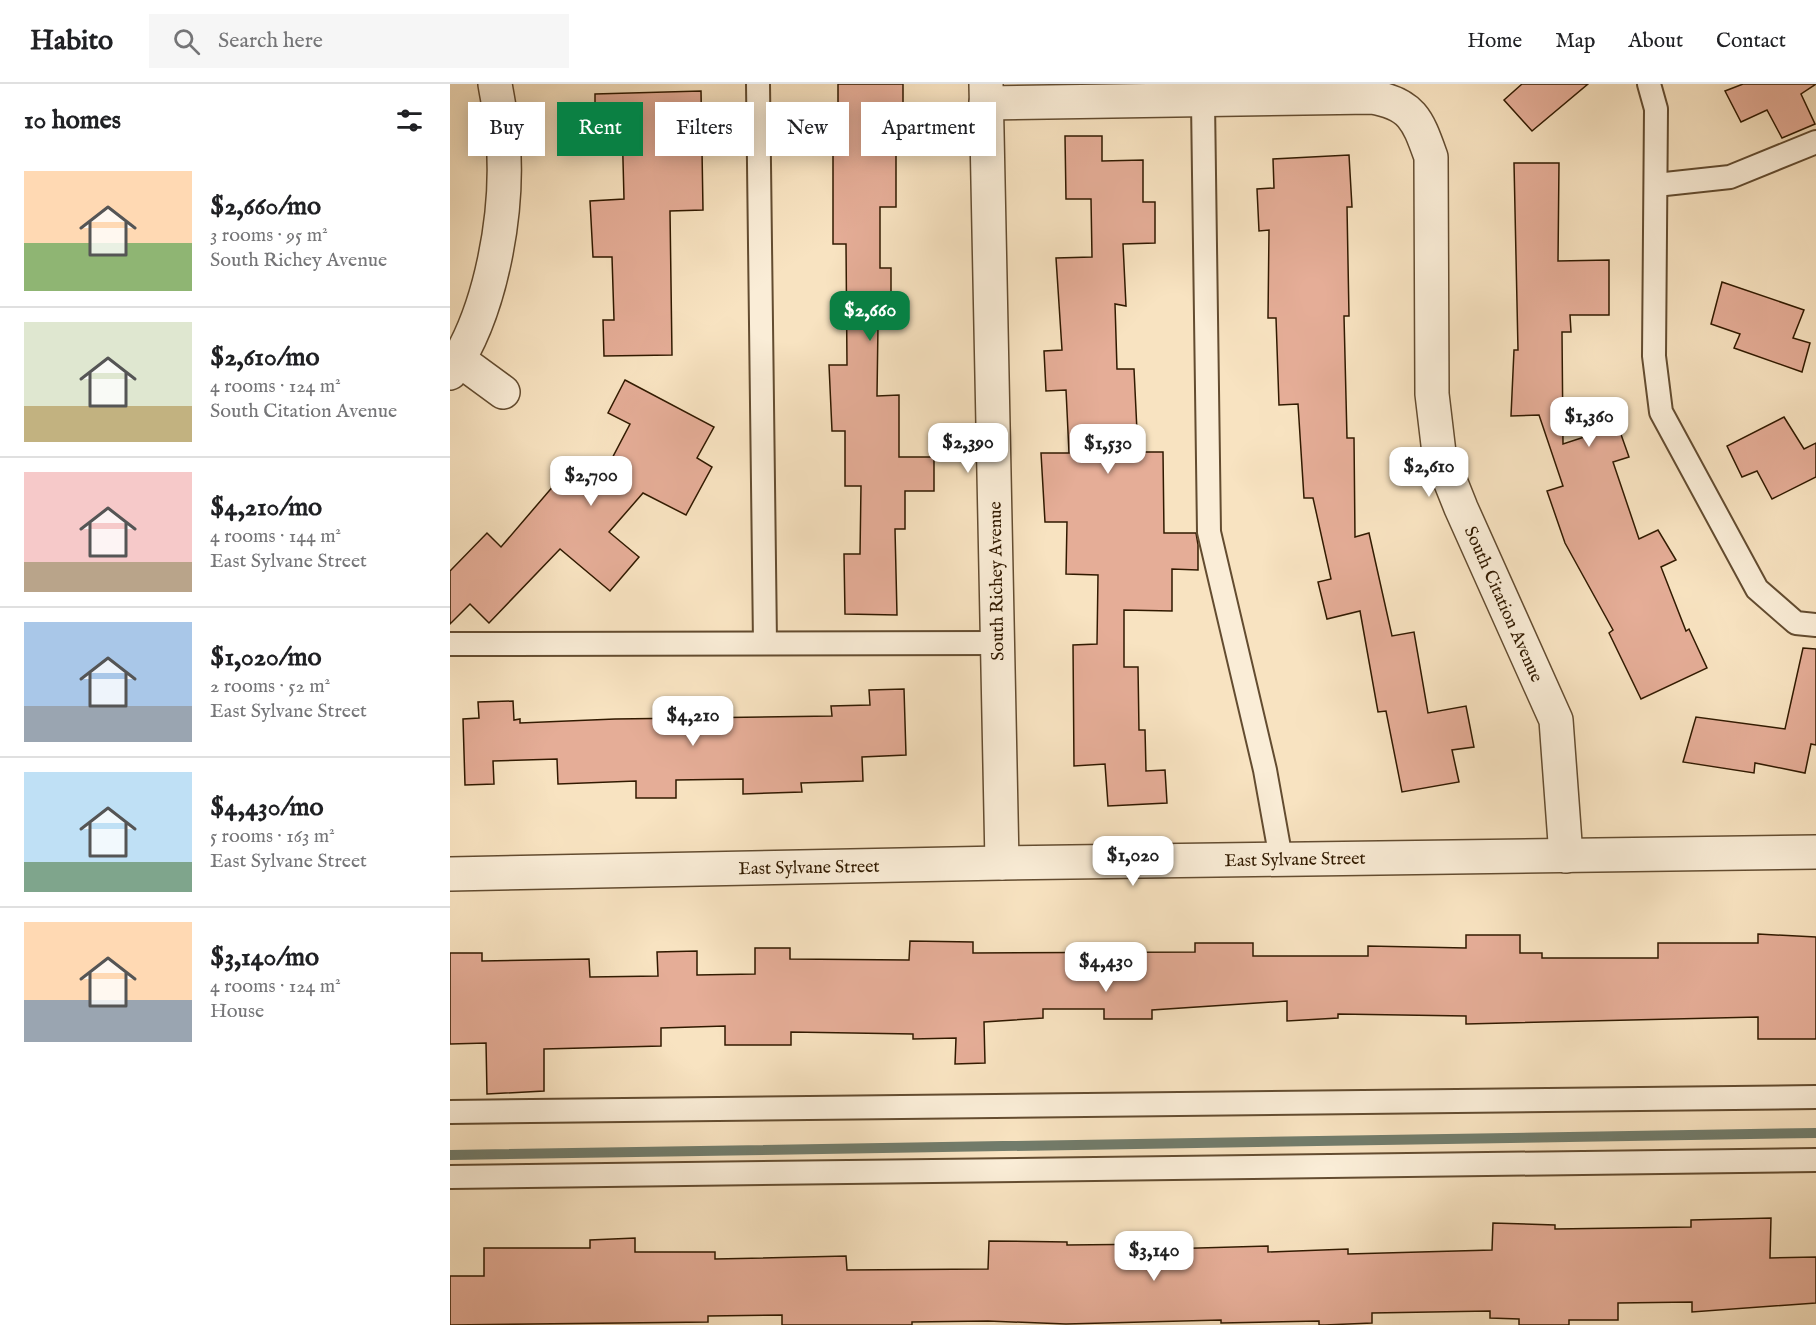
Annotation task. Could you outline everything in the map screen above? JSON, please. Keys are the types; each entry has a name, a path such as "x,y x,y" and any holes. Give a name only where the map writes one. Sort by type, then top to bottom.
{"street":[{"path":"495,84 503,138 504,185 500,222 491,274 474,325 454,366 503,392"},
{"path":"986,93 1203,102"},
{"name":"South Richey Avenue","path":"986,93 1002,863"},
{"name":"South Citation Avenue","path":"1203,102 1372,97 1391,100 1407,109 1419,124 1431,157 1432,394 1439,453 1461,508 1556,720 1566,856"},
{"name":"East Sylvane Street","path":"450,874 1002,863 1816,852"}],"lane":[{"path":"758,84 765,643"},
{"path":"1649,84 1656,109 1654,356 1661,412 1757,589 1796,623 1816,625"},
{"path":"1203,102 1209,532 1265,770 1281,859"},
{"path":"1656,185 1730,177 1816,142"},
{"path":"450,644 997,643"},
{"path":"450,1112 1816,1097"},
{"path":"450,1177 1816,1160"}],"building":[{"path":"838,84 903,84 903,102 861,102 861,156 896,156 896,207 880,207 880,268 891,268 891,325 878,325 877,396 899,395 899,457 934,457 934,491 905,491 905,529 895,529 897,615 845,614 844,554 860,554 861,486 845,486 845,431 832,431 829,365 847,365 846,244 833,244 833,156 849,156 849,102 838,102"},
{"path":"1522,84 1588,84 1532,131 1504,100"},
{"path":"1743,84 1816,84 1801,94 1815,124 1782,138 1767,110 1741,122 1725,91"},
{"path":"701,91 701,102 655,102 655,156 702,156 703,210 670,211 672,355 604,356 603,320 614,320 612,257 593,257 590,201 624,199 623,156 643,156 643,102 595,102 595,94"},
{"path":"1065,136 1102,136 1102,161 1143,160 1143,202 1155,202 1155,243 1123,244 1126,306 1115,304 1117,369 1134,369 1138,452 1163,452 1164,533 1196,533 1198,545 1198,570 1172,569 1172,611 1124,610 1124,667 1138,667 1139,730 1145,730 1146,771 1165,770 1167,803 1108,806 1105,764 1074,766 1073,645 1097,644 1098,575 1066,574 1067,522 1045,522 1041,453 1069,453 1066,390 1046,391 1044,351 1062,350 1056,258 1092,257 1091,199 1066,199"},
{"path":"1349,155 1352,207 1347,207 1349,316 1344,316 1347,438 1354,438 1355,537 1369,533 1392,636 1414,632 1428,713 1466,706 1474,747 1452,750 1459,782 1402,792 1386,711 1378,712 1360,611 1327,619 1318,582 1331,579 1313,498 1304,498 1298,404 1279,405 1276,318 1268,318 1269,230 1259,231 1257,189 1274,188 1273,159"},
{"path":"1514,163 1559,163 1558,261 1609,260 1609,315 1570,315 1571,332 1562,332 1563,444 1618,426 1629,457 1613,462 1639,539 1658,530 1676,560 1661,567 1686,631 1689,629 1707,668 1641,699 1609,633 1613,630 1565,543 1547,491 1563,486 1539,415 1511,416 1514,350 1518,350"},
{"path":"1722,282 1804,310 1793,338 1810,343 1802,372 1734,348 1740,334 1711,324"},
{"path":"625,380 714,427 697,458 712,467 686,515 643,493 609,532 639,557 610,591 560,549 489,623 470,604 450,624 450,571 487,533 501,547 573,463 598,485 630,424 608,413"},
{"path":"1784,417 1804,449 1816,443 1816,477 1772,499 1757,471 1742,477 1727,446"},
{"path":"1803,648 1816,649 1816,745 1811,744 1805,773 1755,763 1754,773 1683,762 1696,717 1785,729"},
{"path":"904,689 906,755 862,757 863,781 801,783 802,792 743,794 743,779 676,780 676,798 636,798 636,781 558,784 557,759 493,761 494,784 465,785 463,719 479,718 478,702 513,701 514,720 520,719 520,723 615,719 832,716 831,706 870,705 869,690"},
{"path":"1758,934 1816,937 1816,1039 1758,1039 1758,1017 1466,1024 1466,1016 1338,1014 1338,1018 1287,1021 1287,1001 1152,1010 1152,1019 1104,1019 1104,1009 1043,1009 1043,1018 984,1022 985,1063 955,1064 956,1038 913,1039 913,1034 791,1032 791,1045 725,1045 725,1026 661,1028 661,1046 544,1049 544,1091 487,1094 486,1043 450,1044 450,953 482,953 482,961 589,959 590,977 658,976 657,952 697,951 697,975 755,974 755,948 790,948 790,959 909,960 910,941 973,942 973,953 1195,952 1195,943 1253,943 1253,956 1368,956 1368,946 1466,948 1466,935 1520,935 1520,953 1542,953 1542,958 1658,958 1658,943 1758,943"},
{"path":"1771,1218 1770,1258 1816,1257 1816,1303 1692,1312 1692,1302 1618,1303 1618,1320 1569,1320 1569,1325 1519,1325 1519,1319 1490,1318 1490,1311 1372,1313 1372,1323 1325,1325 1319,1325 1319,1321 1221,1323 1221,1320 1066,1324 988,1321 912,1322 912,1325 782,1325 782,1315 708,1316 708,1322 450,1325 450,1276 484,1276 484,1248 590,1248 590,1240 635,1238 635,1252 715,1252 715,1259 846,1256 847,1270 988,1269 989,1241 1067,1242 1067,1245 1164,1244 1164,1249 1268,1246 1268,1252 1348,1249 1348,1254 1492,1250 1493,1223 1555,1225 1555,1229 1691,1227 1691,1220"}],"waterway":[{"path":"450,1155 1816,1133"}]}
